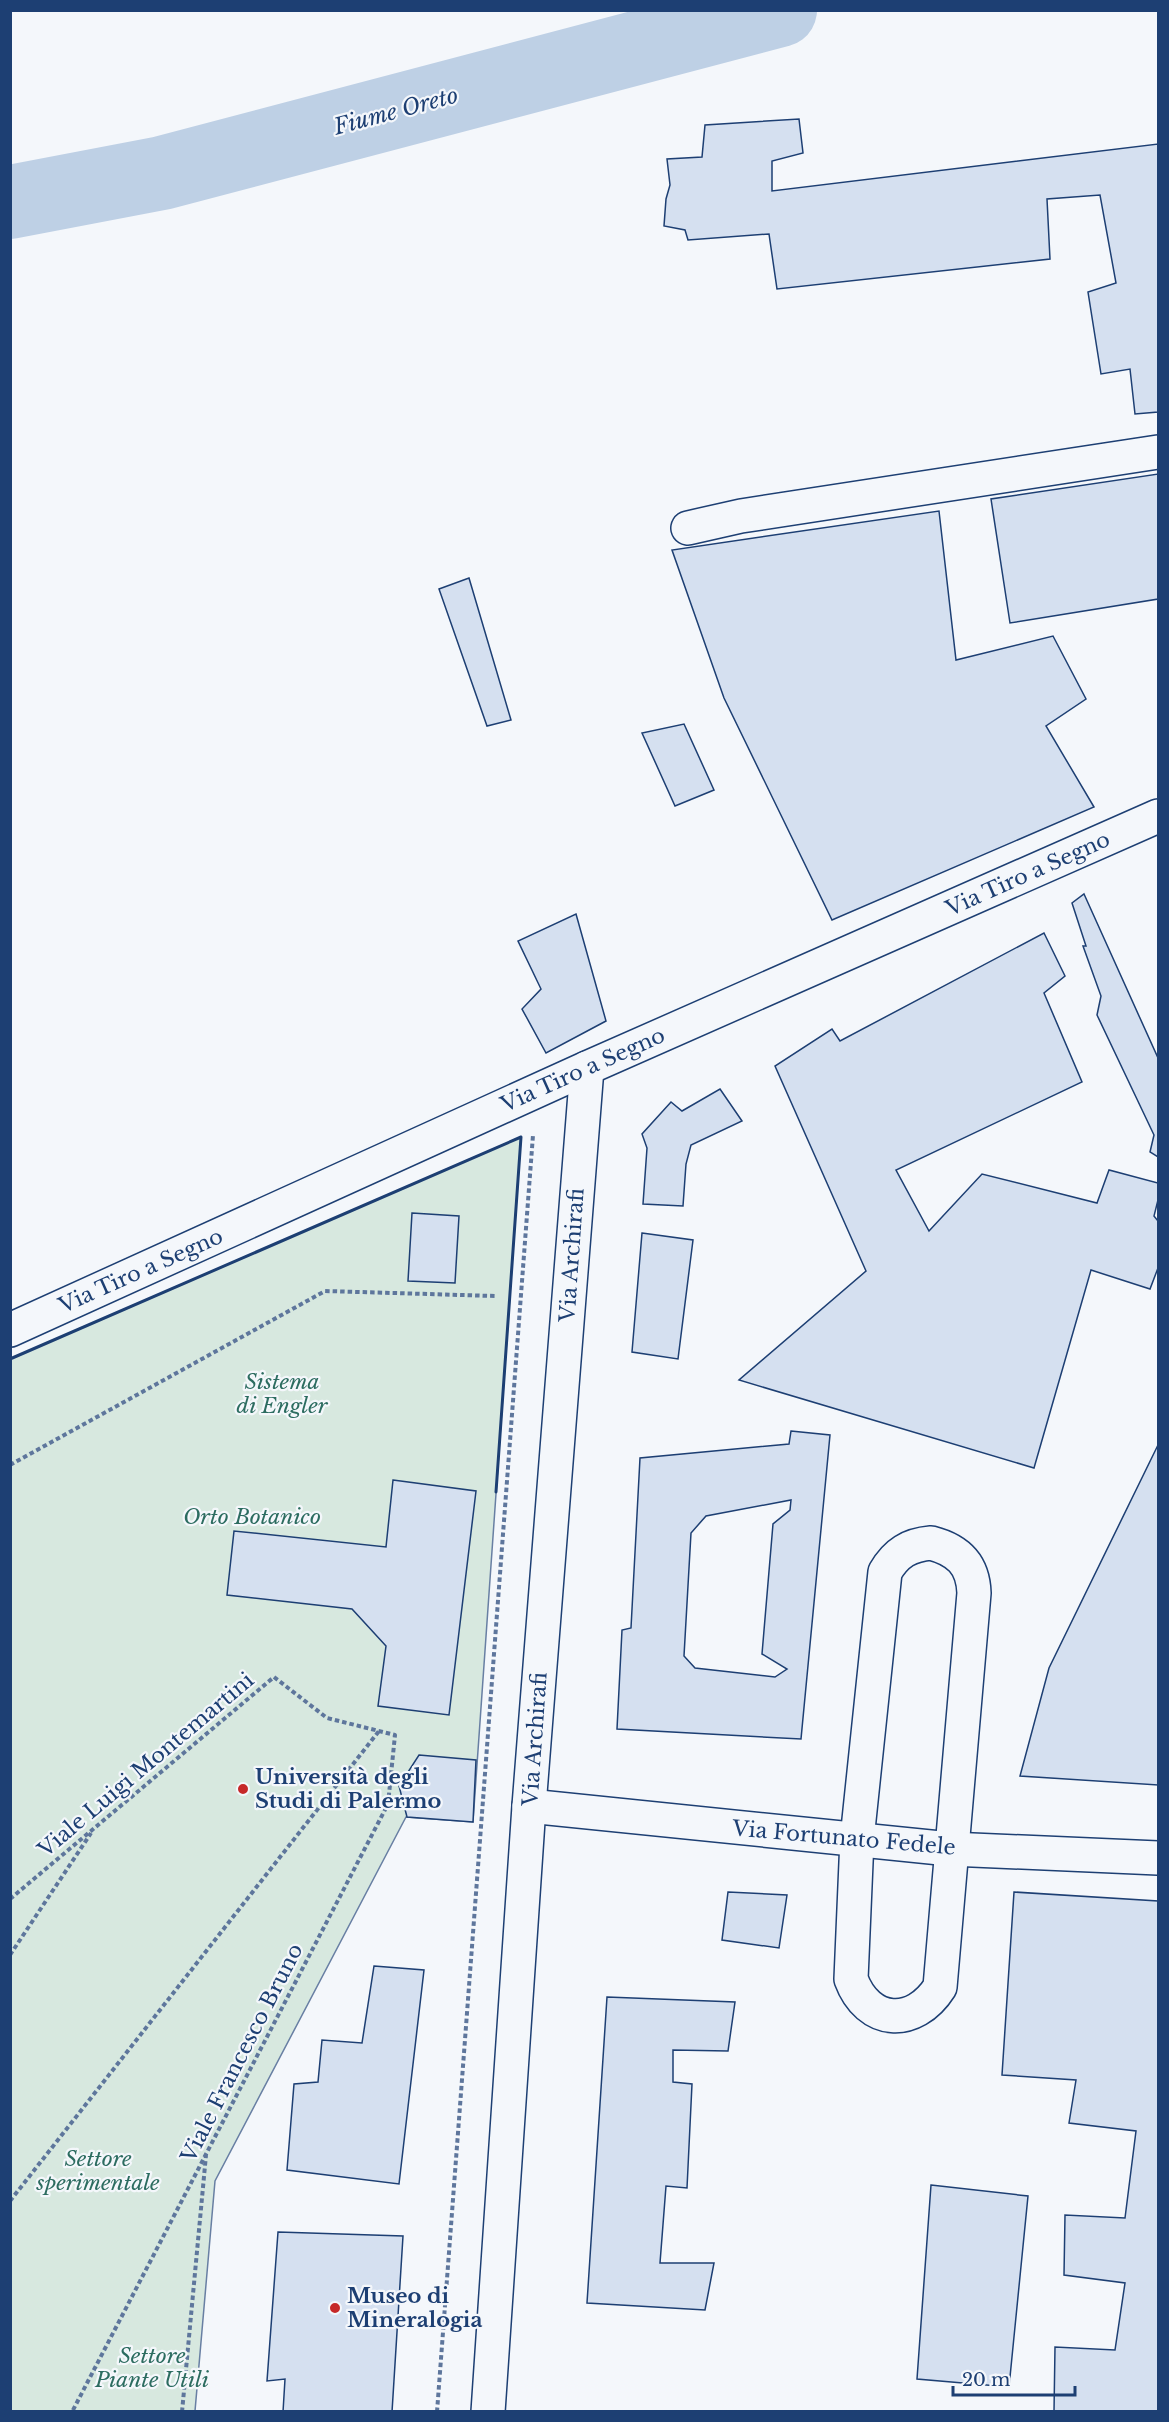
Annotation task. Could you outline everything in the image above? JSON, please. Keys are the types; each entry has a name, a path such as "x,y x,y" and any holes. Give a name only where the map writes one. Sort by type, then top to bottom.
{"street":[{"path":"688,528 741,516 1158,452"},
{"name":"Via Tiro a Segno","path":"10,1330 587,1068 1158,816"},
{"name":"Via Archirafi","path":"488,2412 530,1806 587,1068"},
{"path":"931,1543 958,1554 968,1565 973,1578 950,1849 940,1987 921,2009 907,2015 893,2016 865,2005 856,1993 851,1979 857,1839 885,1572 892,1560 903,1550 917,1544 931,1543"},
{"name":"Via Fortunato Fedele","path":"530,1806 950,1849 1158,1858"}],"path":[{"path":"437,2412 536,1091"},
{"path":"10,1465 325,1291 495,1296"},
{"name":"Viale Luigi Montemartini","path":"10,1899 274,1677 327,1718 379,1731"},
{"path":"10,2201 379,1731"},
{"name":"Viale Francesco Bruno","path":"72,2412 388,1804 395,1735 379,1731"},
{"path":"10,1955 94,1829"},
{"path":"182,2412 207,2153"}],"green space":[{"name":"Orto Botanico","path":"521,1137 473,1822 406,1817 215,2181 195,2411 11,2411 10,1359"}],"building":[{"path":"799,119 803,153 772,161 772,191 1158,144 1158,412 1135,414 1130,369 1101,374 1088,292 1116,283 1100,195 1047,199 1050,259 777,289 769,234 688,240 685,230 664,226 666,199 670,185 667,159 702,157 705,125"},
{"path":"1158,474 1158,599 1010,623 991,499"},
{"path":"939,511 956,660 1053,636 1086,699 1046,726 1094,807 832,920 724,698 672,550"},
{"path":"469,578 511,720 487,726 439,589"},
{"path":"684,724 714,790 675,806 642,733"},
{"path":"1084,894 1158,1058 1158,1157 1150,1152 1154,1135 1097,1015 1101,996 1083,946 1086,946 1072,903"},
{"path":"576,914 606,1021 546,1053 522,1009 541,989 518,941"},
{"path":"1044,933 1065,976 1044,993 1082,1082 896,1170 929,1231 982,1174 1097,1203 1109,1170 1158,1183 1158,1200 1154,1216 1158,1221 1158,1268 1150,1289 1091,1270 1034,1468 739,1380 866,1271 775,1066 832,1029 840,1041"},
{"path":"720,1089 742,1121 691,1145 686,1164 683,1206 643,1204 647,1148 642,1134 671,1102 682,1111"},
{"path":"412,1213 459,1216 455,1283 408,1281"},
{"path":"642,1233 693,1240 678,1359 632,1352"},
{"path":"791,1431 830,1435 801,1739 617,1729 622,1630 631,1628 640,1458 789,1444","holes":["791,1500 790,1510 773,1524 762,1654 787,1669 775,1677 695,1668 684,1656 691,1533 706,1516"]},
{"path":"1158,1445 1158,1785 1020,1776 1049,1668"},
{"path":"393,1480 476,1491 449,1715 378,1706 386,1646 352,1609 227,1595 234,1531 386,1547"},
{"path":"419,1755 476,1760 473,1822 407,1817 399,1786"},
{"path":"728,1892 787,1895 779,1948 722,1940"},
{"path":"1014,1892 1158,1901 1158,2412 1054,2412 1055,2347 1115,2350 1125,2283 1064,2275 1065,2215 1125,2218 1136,2131 1069,2123 1076,2080 1002,2075"},
{"path":"374,1966 424,1970 399,2184 287,2170 294,2084 318,2082 322,2040 362,2043"},
{"path":"607,1997 735,2002 728,2051 673,2050 673,2082 692,2084 687,2188 666,2186 660,2263 714,2263 705,2310 587,2303"},
{"path":"931,2185 1028,2196 1009,2387 917,2379"},
{"name":"Museo di Mineralogia","path":"278,2232 403,2236 392,2412 283,2412 285,2379 267,2381"}],"waterway":[{"name":"Fiume Oreto","path":"10,202 162,173 780,10"}],"wall":[{"path":"10,1359 521,1137 496,1492"}],"place":[{"name":"Università degli Studi di Palermo","path":"243,1789"},
{"name":"Museo di Mineralogia","path":"335,2308"}],"park label":[{"name":"Sistema di Engler","path":"282,1394"},
{"name":"Settore sperimentale","path":"98,2171"},
{"name":"Settore Piante Utili","path":"152,2368"}]}
